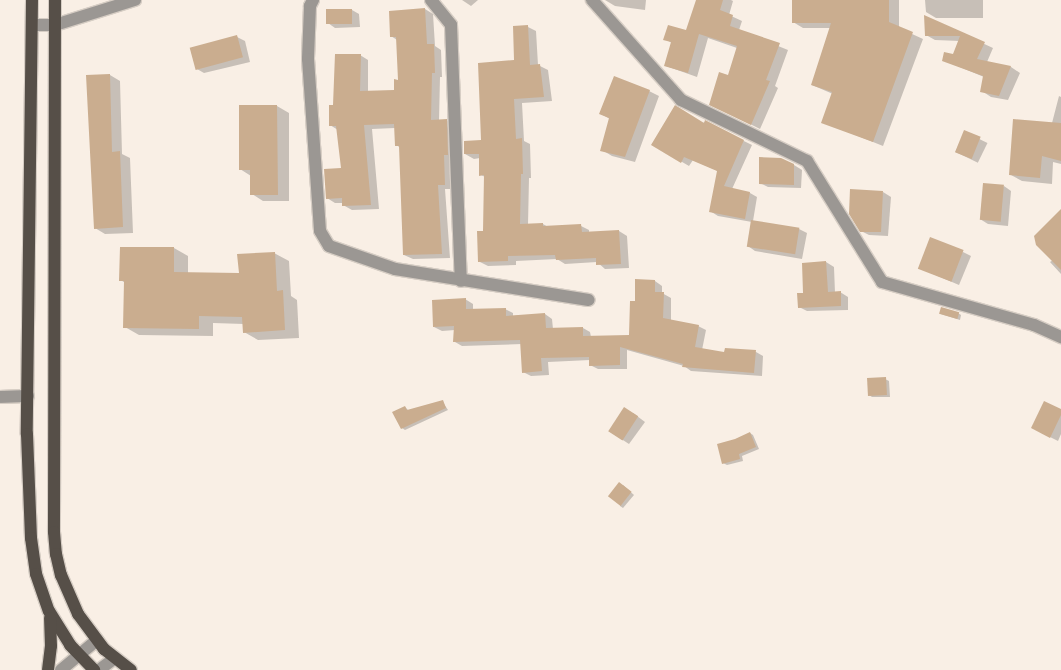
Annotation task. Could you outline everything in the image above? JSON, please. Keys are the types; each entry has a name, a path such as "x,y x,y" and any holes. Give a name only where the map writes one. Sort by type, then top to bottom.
{"main road":[{"path":"32,0 28,488 33,557 36,574 49,611 79,655 94,670"},
{"path":"55,0 54,532 56,554 68,595 78,614 97,640 115,658 131,670"},
{"path":"48,670 52,646 49,611"}],"street":[{"path":"32,25 55,26 135,0"},
{"path":"313,0 310,6 308,59 320,230 329,246 395,269 589,300"},
{"path":"431,0 450,25 461,281"},
{"path":"592,0 681,100 807,161 882,282 1034,325 1061,337"},
{"path":"0,397 28,396"},
{"path":"61,670 97,640"},
{"path":"99,670 115,658"}],"building":[{"path":"696,0 723,0 720,10 733,15 730,26 780,43 766,80 770,81 751,125 709,105 719,72 728,75 737,46 699,34 688,73 664,66 671,42 663,40 668,25 686,30"},
{"path":"792,0 889,0 889,22 913,32 873,142 821,123 832,92 811,85 831,23 792,23"},
{"path":"425,8 427,44 434,44 435,73 432,73 431,120 447,119 448,155 444,155 445,185 438,185 442,254 403,255 399,146 395,146 394,124 364,125 371,205 342,206 342,198 326,199 324,169 341,168 336,126 329,126 329,105 333,105 335,54 361,54 360,91 394,90 394,79 398,80 396,37 390,37 389,11"},
{"path":"326,9 352,9 352,24 326,24"},
{"path":"924,15 985,42 977,59 1011,66 999,96 980,92 983,76 942,61 944,52 953,54 960,36 925,36"},
{"path":"528,25 530,65 540,64 544,97 514,99 516,139 522,138 523,174 521,174 520,224 543,223 543,226 581,224 582,232 619,230 621,264 596,265 596,258 556,260 555,255 508,256 508,261 478,262 477,231 483,231 484,175 479,176 479,154 464,154 464,141 481,140 478,63 514,60 513,26"},
{"path":"237,35 243,57 196,70 190,48"},
{"path":"110,74 112,152 120,151 123,227 94,229 86,75"},
{"path":"614,76 650,90 625,157 600,151 609,118 599,114"},
{"path":"239,105 277,105 278,195 250,195 250,170 239,170"},
{"path":"675,105 704,123 705,120 744,140 724,186 750,192 745,219 709,212 717,171 684,157 681,163 651,145"},
{"path":"1013,119 1061,123 1061,161 1042,156 1040,178 1009,175"},
{"path":"964,130 981,137 972,159 955,152"},
{"path":"759,157 781,158 794,164 794,185 759,184"},
{"path":"983,183 1004,185 1001,222 980,220"},
{"path":"850,189 883,191 881,232 860,232 849,214"},
{"path":"1061,209 1061,270 1036,245 1034,236"},
{"path":"751,220 799,228 795,254 747,247"},
{"path":"930,237 964,250 951,282 918,269"},
{"path":"120,247 174,247 174,272 239,273 237,254 275,252 277,291 283,290 285,330 243,333 242,317 199,316 199,329 123,328 124,281 119,281"},
{"path":"826,261 828,292 841,291 841,306 798,308 797,293 803,293 802,263"},
{"path":"635,279 655,280 655,292 664,292 663,318 699,325 695,347 724,352 725,348 756,350 754,373 682,367 683,364 620,347 620,365 589,366 589,357 541,358 542,371 522,373 520,340 453,342 454,326 433,327 432,300 466,298 466,309 506,308 506,316 545,313 546,328 583,327 583,336 629,335 630,301 635,301"},
{"path":"941,307 959,312 957,319 939,314"},
{"path":"886,377 887,395 868,396 867,378"},
{"path":"443,400 446,408 401,429 392,412 405,406 407,410"},
{"path":"1044,401 1061,409 1061,415 1050,438 1031,428"},
{"path":"624,407 638,416 622,441 608,431"},
{"path":"750,432 756,447 739,454 740,459 722,464 717,444"},
{"path":"619,482 632,492 621,506 608,496"}]}
